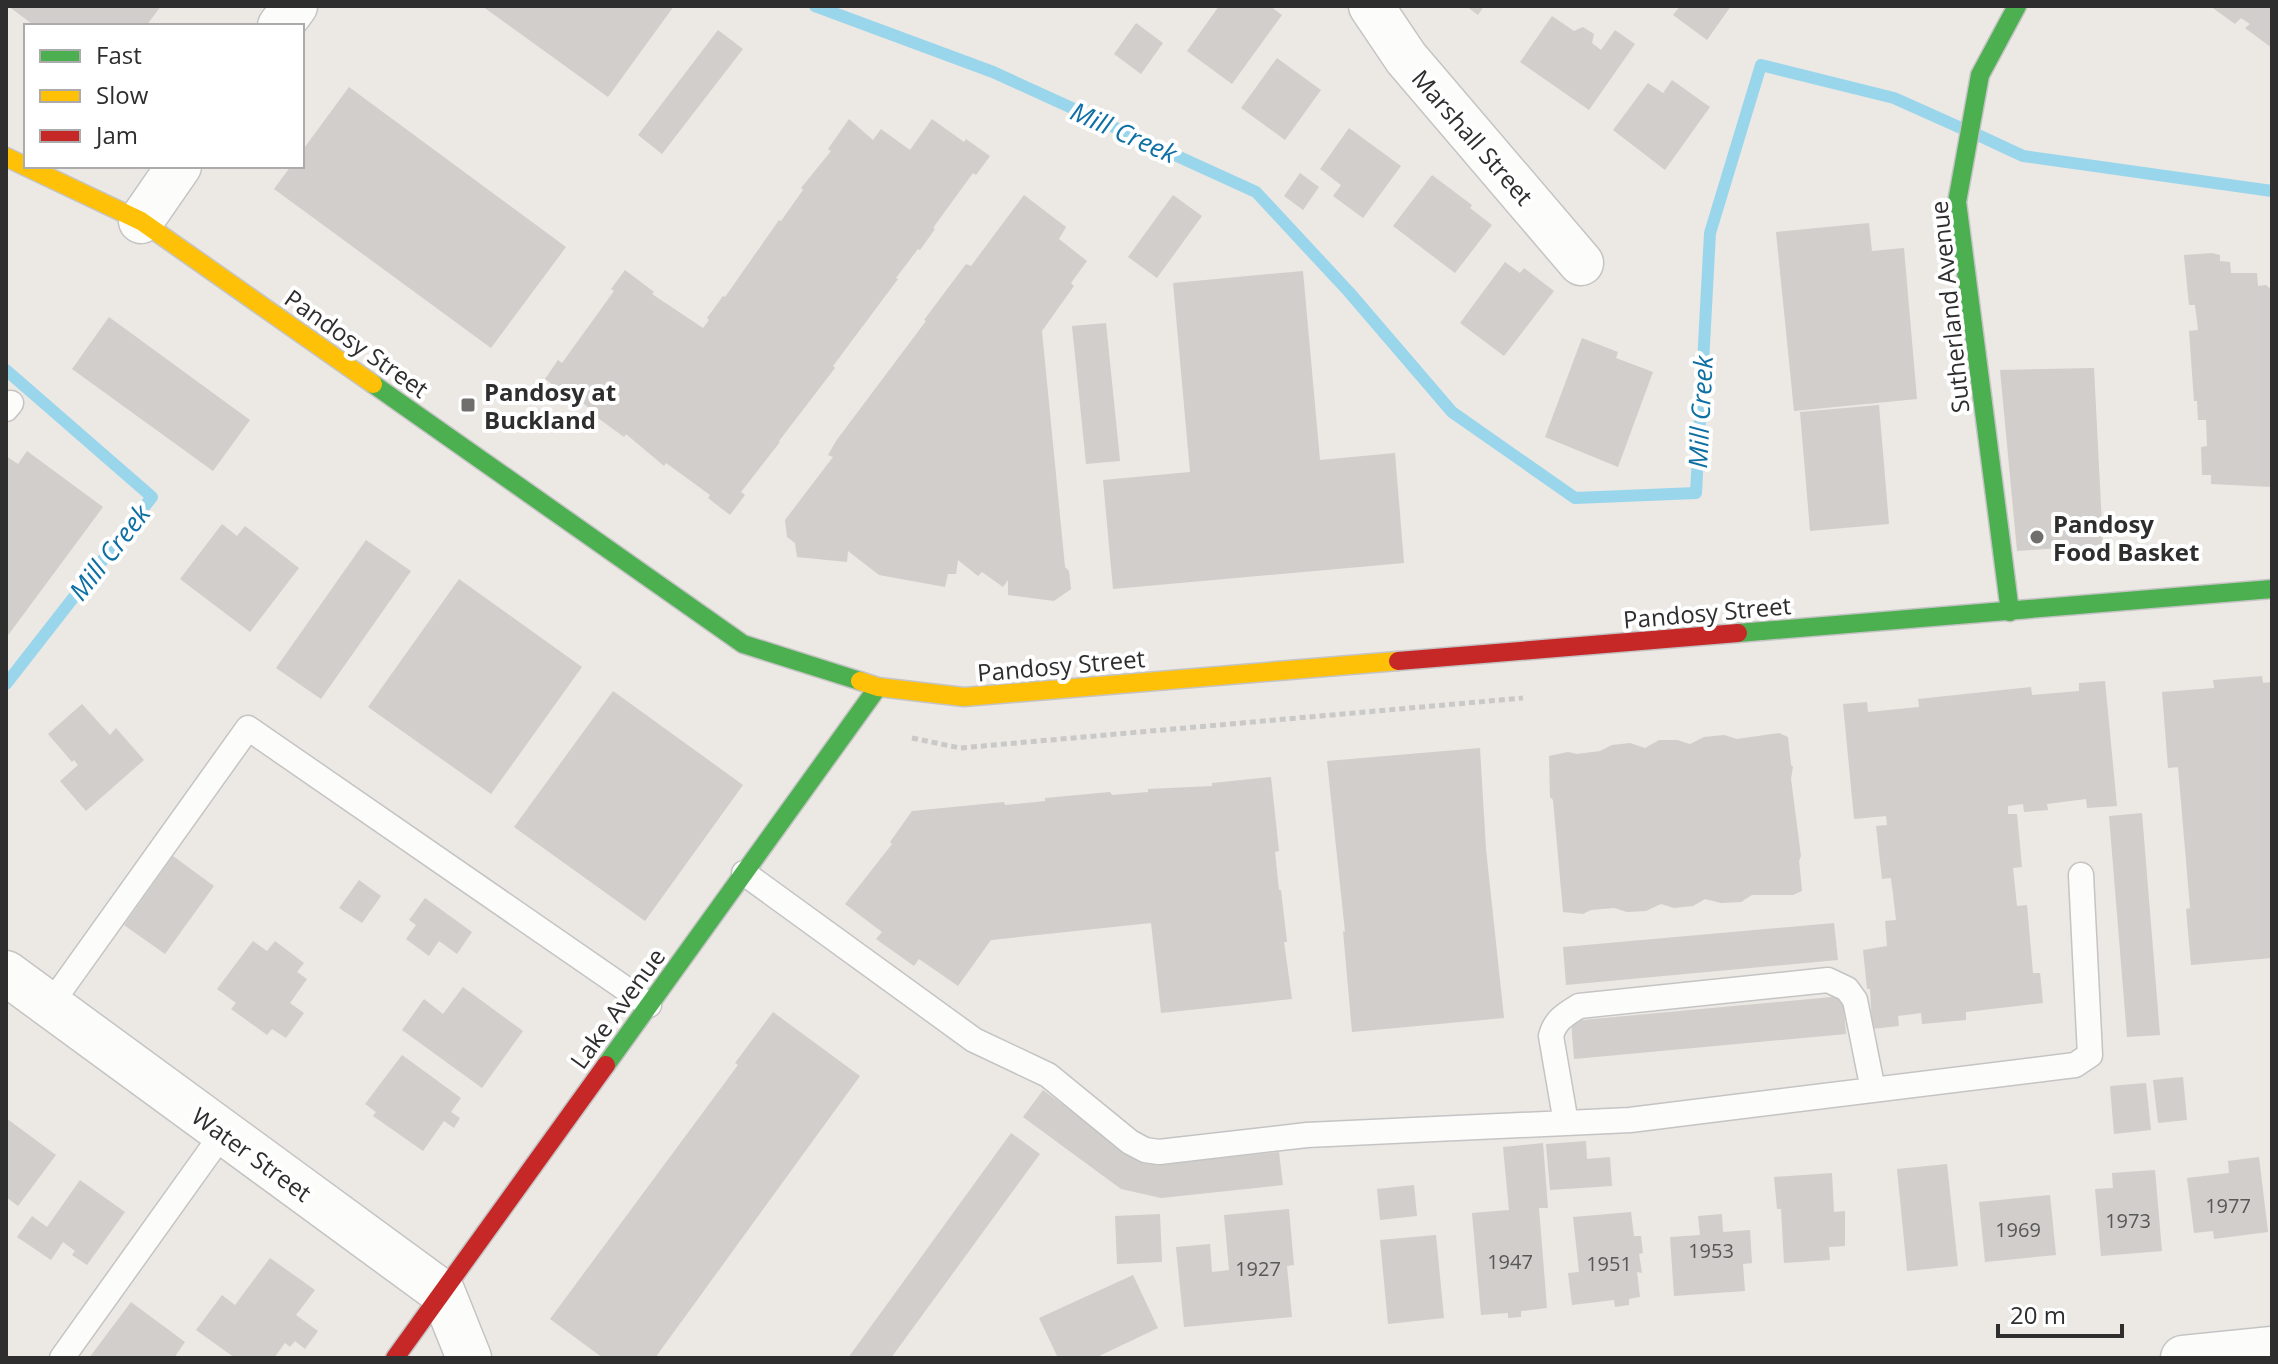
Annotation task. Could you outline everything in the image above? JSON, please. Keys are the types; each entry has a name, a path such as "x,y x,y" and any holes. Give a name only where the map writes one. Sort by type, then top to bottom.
{"main road":[{"name":"Sutherland Avenue","path":"2010,612 1957,202 1980,75 2017,6"},
{"name":"Pandosy Street","path":"29,168 141,221 743,644 878,687 964,697 2272,589"},
{"name":"Lake Avenue","path":"395,1358 878,687"}],"street":[{"path":"282,24 295,6"},
{"name":"Marshall Street","path":"1371,6 1406,58 1581,263"},
{"path":"141,221 178,168"},
{"name":"Water Street","path":"6,973 443,1293"},
{"path":"443,1293 469,1358"},
{"path":"2183,1358 2272,1349"}],"lane":[{"path":"50,1005 248,728 649,1005"},
{"path":"744,873 974,1040 1048,1075 1130,1142 1145,1150 1159,1152 1307,1135 1630,1120 2075,1065 2090,1055 2081,875"},
{"path":"1566,1123 1551,1036 1554,1026 1565,1014 1579,1006 1828,980 1847,989 1855,1000 1873,1090"},
{"path":"62,1358 223,1133"}],"building":[{"path":"8,6 161,6 148,24 32,24"},
{"path":"482,6 674,6 608,97"},
{"path":"1219,6 1270,6 1282,15 1232,84 1187,51"},
{"path":"1466,6 1484,6 1478,15"},
{"path":"1680,6 1731,6 1707,40 1673,15"},
{"path":"2210,6 2272,6 2272,48 2245,28 2250,24 2241,18 2235,24"},
{"path":"1552,16 1574,31 1583,27 1594,34 1592,43 1601,50 1615,30 1635,44 1589,110 1520,62"},
{"path":"1136,23 1163,43 1141,74 1114,54"},
{"path":"718,30 743,49 662,154 638,135"},
{"path":"1277,58 1321,90 1285,140 1241,108"},
{"path":"1672,80 1710,107 1665,170 1613,130 1648,83 1663,93"},
{"path":"349,87 566,247 491,348 274,189 290,168 304,168 304,148"},
{"path":"849,119 873,140 881,129 910,150 932,119 990,156 976,175 973,173 833,366 835,368 741,492 745,495 730,515 708,498 710,495 666,463 664,466 626,434 624,437 571,394 569,397 545,379 558,360 562,363 614,291 611,289 625,270 654,292 652,294 703,328 709,320 707,318 803,190 801,188 831,151 828,149"},
{"path":"1349,128 1401,166 1363,218 1333,196 1341,185 1320,169"},
{"path":"1300,173 1319,187 1303,210 1284,196"},
{"path":"1432,175 1472,205 1470,208 1492,225 1455,273 1393,226"},
{"path":"1024,195 1066,227 1059,239 1087,261 1071,283 1074,286 1042,331 1065,567 1069,571 1071,589 1054,601 1008,595 1008,580 1003,587 982,572 978,576 958,560 956,574 948,574 945,587 879,575 848,551 847,562 797,557 795,543 787,537 785,520 833,457 828,455 836,441 924,320 966,264 971,266"},
{"path":"1173,195 1202,216 1157,278 1128,257"},
{"path":"1869,223 1872,251 1904,248 1917,399 1794,411 1776,232"},
{"path":"2184,255 2220,255 2220,261 2230,262 2231,273 2257,273 2258,286 2266,285 2272,290 2272,487 2211,484 2211,475 2202,475 2201,447 2207,446 2206,420 2198,420 2197,401 2194,401 2189,331 2198,330 2195,305 2189,305"},
{"path":"1505,262 1520,273 1524,268 1554,291 1504,356 1460,323"},
{"path":"1303,271 1320,460 1395,453 1404,563 1113,589 1103,480 1190,472 1173,283"},
{"path":"109,317 250,420 213,471 72,369"},
{"path":"1106,323 1120,461 1086,464 1072,326"},
{"path":"1582,338 1618,352 1616,358 1653,372 1618,467 1545,437"},
{"path":"2094,368 2103,545 2017,551 2000,370"},
{"path":"1879,405 1889,524 1810,531 1800,412"},
{"path":"27,451 103,507 6,638 6,456 18,464"},
{"path":"222,524 237,536 245,526 299,568 250,632 180,579"},
{"path":"366,540 411,571 321,699 276,668"},
{"path":"459,579 582,667 491,794 368,707"},
{"path":"2262,676 2263,683 2272,682 2272,958 2191,965 2186,909 2190,908 2178,767 2168,768 2162,692 2214,688 2213,680"},
{"path":"2105,681 2117,806 2087,808 2086,799 2047,804 2048,810 2024,812 2023,804 2008,806 2008,814 2017,814 2022,867 2013,868 2017,906 2027,905 2033,973 2040,973 2043,1003 1966,1012 1966,1020 1922,1024 1921,1013 1898,1016 1899,1026 1872,1029 1870,989 1867,989 1863,950 1887,946 1885,921 1896,920 1891,878 1882,879 1876,826 1887,825 1886,816 1854,819 1843,704 1867,702 1868,712 1919,707 1918,699 2031,687 2032,695 2079,691 2079,683"},
{"path":"613,691 743,785 645,921 514,827"},
{"path":"82,704 110,735 116,728 144,760 86,811 60,781 78,765 48,734"},
{"path":"1779,733 1788,737 1793,767 1791,779 1801,856 1802,891 1793,895 1752,895 1741,902 1721,903 1705,899 1693,906 1674,908 1661,904 1646,911 1627,912 1614,908 1591,910 1583,914 1563,912 1553,800 1550,797 1549,756 1600,751 1612,745 1630,743 1645,748 1659,740 1690,744 1704,737 1724,735 1737,739"},
{"path":"1480,748 1486,849 1504,1018 1352,1032 1327,761"},
{"path":"1271,777 1279,851 1275,852 1292,999 1161,1013 1151,923 991,940 958,986 919,959 914,966 876,939 882,932 845,904 892,844 890,842 912,811 1004,802 1005,805 1110,792 1112,795 1148,792 1148,789 1212,786 1212,783"},
{"path":"2142,813 2160,1035 2127,1037 2109,816"},
{"path":"173,856 214,886 165,954 124,925"},
{"path":"359,880 381,896 362,923 339,908"},
{"path":"425,898 472,932 457,954 439,941 429,956 406,939 416,925 409,920"},
{"path":"1834,923 1838,960 1566,985 1563,947"},
{"path":"253,941 267,951 275,941 304,963 297,972 307,979 290,1003 304,1013 286,1038 272,1029 267,1035 231,1009 236,1003 217,989"},
{"path":"463,987 523,1031 482,1088 402,1030 424,999 443,1014"},
{"path":"1843,996 1846,1034 1574,1059 1571,1021"},
{"path":"773,1012 860,1076 655,1358 603,1358 550,1319 738,1065 735,1063"},
{"path":"402,1055 461,1098 451,1112 460,1118 454,1128 444,1121 423,1151 373,1116 376,1112 365,1104"},
{"path":"2183,1077 2187,1120 2158,1123 2153,1080"},
{"path":"2146,1083 2151,1130 2114,1134 2110,1086"},
{"path":"1043,1090 1142,1162 1160,1164 1279,1152 1283,1185 1161,1198 1121,1189 1023,1117"},
{"path":"6,1118 56,1155 18,1206 6,1197"},
{"path":"1011,1133 1040,1154 891,1358 848,1358"},
{"path":"1586,1141 1587,1159 1610,1157 1612,1186 1550,1190 1546,1144"},
{"path":"1543,1143 1548,1208 1539,1208 1547,1308 1521,1311 1521,1317 1508,1318 1508,1313 1481,1315 1472,1213 1509,1210 1503,1147"},
{"path":"2259,1157 2268,1232 2214,1239 2213,1231 2194,1233 2187,1178 2229,1173 2228,1161"},
{"path":"1947,1164 1958,1266 1907,1271 1897,1169"},
{"path":"2155,1170 2162,1251 2101,1256 2095,1189 2113,1188 2112,1173"},
{"path":"1832,1173 1834,1212 1845,1211 1845,1246 1829,1247 1830,1260 1784,1263 1781,1209 1777,1209 1774,1177"},
{"path":"80,1180 125,1212 87,1265 72,1255 75,1251 63,1242 51,1260 17,1237 32,1216 47,1227"},
{"path":"1414,1185 1417,1216 1380,1220 1377,1189"},
{"path":"2050,1195 2056,1255 1985,1262 1979,1202"},
{"path":"1289,1209 1294,1265 1287,1266 1292,1317 1184,1327 1176,1247 1210,1244 1212,1272 1229,1270 1224,1215"},
{"path":"1631,1212 1634,1236 1641,1236 1643,1253 1639,1254 1642,1273 1637,1272 1640,1297 1629,1299 1629,1305 1615,1307 1614,1300 1572,1305 1568,1273 1579,1272 1573,1217"},
{"path":"1160,1214 1162,1262 1117,1264 1115,1216"},
{"path":"1722,1214 1723,1232 1750,1230 1752,1263 1743,1264 1745,1291 1674,1296 1670,1237 1700,1235 1698,1216"},
{"path":"1436,1235 1444,1318 1388,1324 1380,1240"},
{"path":"270,1258 315,1290 296,1315 318,1331 305,1349 295,1341 290,1347 285,1343 274,1358 235,1358 196,1330 222,1295 235,1305"},
{"path":"1133,1275 1158,1328 1095,1358 1058,1358 1039,1318"},
{"path":"131,1302 185,1342 174,1358 89,1358"}],"waterway":[{"name":"Mill Creek","path":"815,6 993,72 1256,192 1349,292 1452,412 1575,498 1696,493 1710,233 1761,65 1894,98 1961,128"},
{"name":"Mill Creek","path":"1978,135 2023,156 2272,191"},
{"name":"Mill Creek","path":"6,370 152,497 6,684"}],"traffic: fast":[{"path":"2010,612 1957,202 1980,75 2017,6"},
{"path":"373,384 743,644 860,681"},
{"path":"1738,633 2272,589"},
{"path":"606,1065 878,687"}],"traffic: slow":[{"path":"6,157 24,166"},
{"path":"29,168 141,221 373,384"},
{"path":"860,681 878,687 964,697 1398,661"}],"traffic: jam":[{"path":"1398,661 1738,633"},
{"path":"395,1358 606,1065"}],"place":[{"name":"Pandosy at Buckland","path":"468,405"},
{"name":"Pandosy Food Basket","path":"2037,537"}]}
